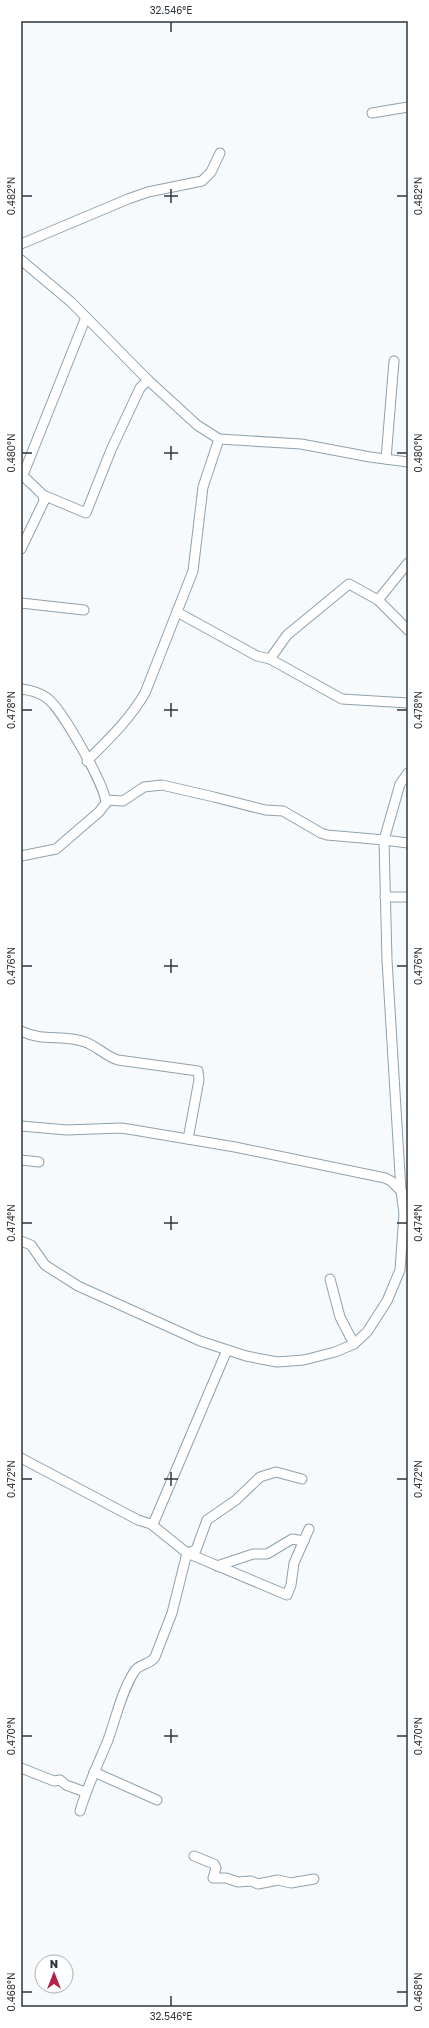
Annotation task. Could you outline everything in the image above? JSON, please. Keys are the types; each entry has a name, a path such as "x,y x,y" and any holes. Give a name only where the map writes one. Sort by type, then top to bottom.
{"street":[{"path":"372,113 408,107"},
{"path":"21,244 148,192 202,181 211,172 220,153"},
{"path":"21,260 86,317 148,380 197,424 219,439 301,444 408,462"},
{"path":"86,317 22,475 43,495 86,513 111,450 140,388 148,380"},
{"path":"386,459 394,361"},
{"path":"87,761 122,727 145,693 193,571 203,487 219,439"},
{"path":"21,549 43,506 43,495"},
{"path":"378,600 408,563"},
{"path":"270,659 287,634 349,584 378,600 408,630"},
{"path":"21,603 84,610"},
{"path":"177,612 257,656 270,659 342,698 408,703"},
{"path":"21,689 41,694 54,705 70,729 103,789 106,800 104,807 56,849 21,856"},
{"path":"21,1241 31,1245 46,1265 78,1286 200,1341 246,1356 277,1362 304,1360 335,1352 354,1344 377,1319 395,1287 400,1270 406,1213 385,897 384,840 400,784 408,773"},
{"path":"106,800 123,801 144,787 162,785 214,796 265,810 282,811 320,833 327,835 384,840 408,844"},
{"path":"385,897 408,897"},
{"path":"21,1031 38,1037 86,1042 107,1056 118,1060 198,1071 199,1080 188,1139"},
{"path":"21,1126 67,1130 121,1128 188,1139 385,1178 391,1181 405,1194"},
{"path":"21,1160 39,1162"},
{"path":"330,1279 340,1317 354,1344"},
{"path":"151,1524 154,1522 162,1508 227,1350"},
{"path":"21,1458 138,1520 151,1524 187,1553 287,1595 291,1585 294,1563 309,1529"},
{"path":"187,1553 196,1550 207,1520 236,1500 260,1477 276,1472 302,1479"},
{"path":"217,1566 254,1554 267,1554 284,1545 292,1538 304,1541"},
{"path":"80,1811 85,1792 135,1670 152,1662 155,1657 172,1613 187,1553"},
{"path":"21,1768 54,1781 60,1780 66,1785 85,1792"},
{"path":"94,1772 157,1800"},
{"path":"194,1856 214,1864 216,1868 214,1878 226,1878 238,1882 251,1881 258,1884 278,1880 291,1883 314,1879"}]}
